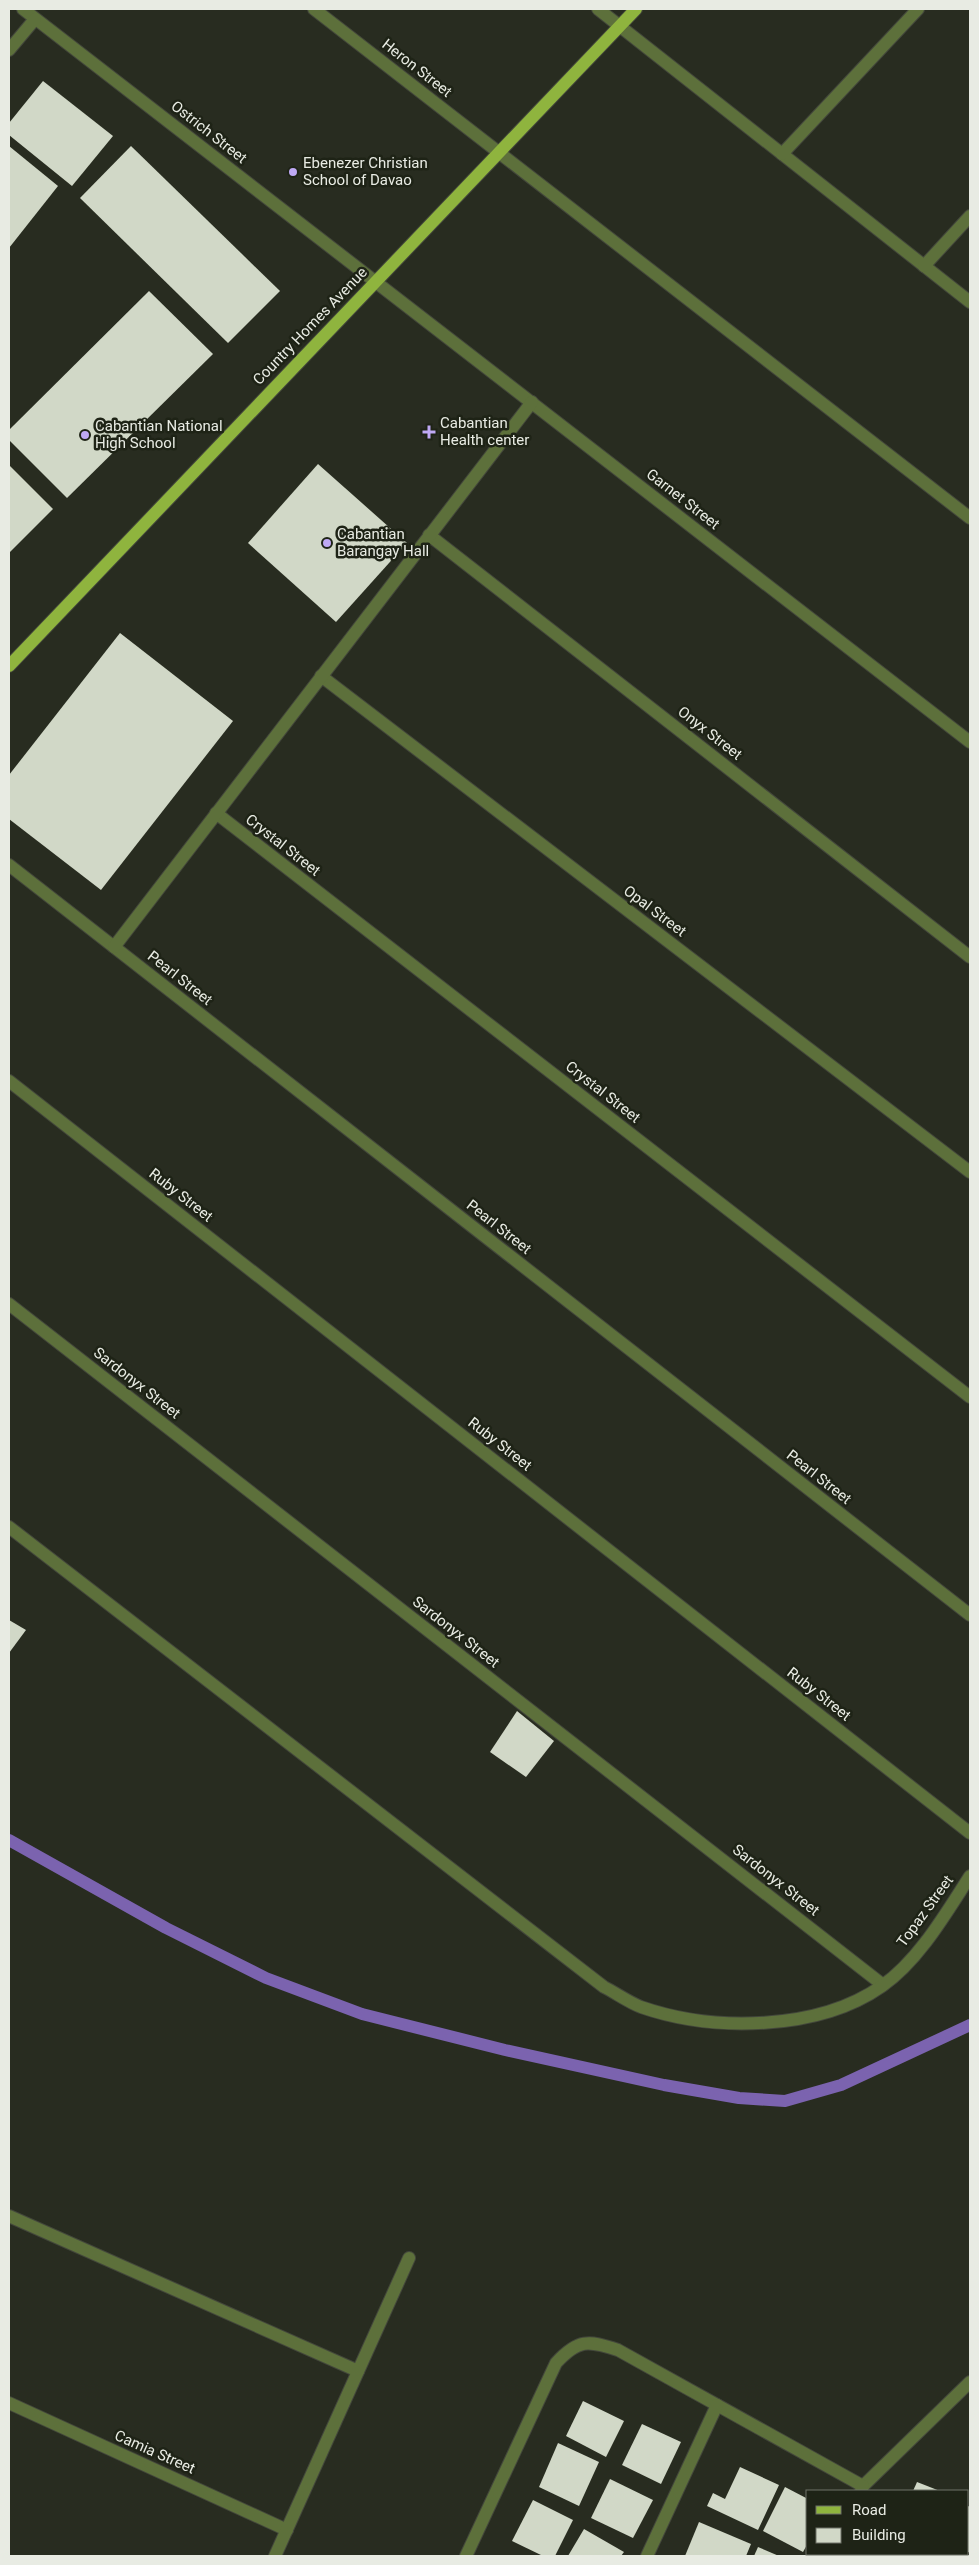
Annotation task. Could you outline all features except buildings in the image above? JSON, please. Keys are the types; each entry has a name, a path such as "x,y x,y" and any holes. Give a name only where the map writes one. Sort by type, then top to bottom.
{"main road":[{"name":"Country Homes Avenue","path":"9,666 636,9"}],"street":[{"name":"Ostrich Street","path":"22,9 376,280"},
{"name":"Heron Street","path":"314,9 970,518"},
{"path":"598,9 970,302"},
{"path":"782,154 918,9"},
{"path":"9,50 35,19"},
{"path":"924,266 970,216"},
{"name":"Garnet Street","path":"376,280 970,742"},
{"path":"114,947 532,402"},
{"name":"Onyx Street","path":"429,535 970,957"},
{"name":"Opal Street","path":"321,676 970,1172"},
{"name":"Crystal Street","path":"216,813 970,1397"},
{"name":"Pearl Street","path":"9,864 970,1616"},
{"name":"Ruby Street","path":"9,1081 970,1833"},
{"name":"Sardonyx Street","path":"9,1304 883,1985"},
{"name":"Topaz Street","path":"9,1527 604,1987 639,2006 679,2018 732,2024 791,2019 846,2007 883,1985 932,1933 970,1876"},
{"path":"9,2216 358,2371"},
{"path":"275,2556 409,2258"},
{"path":"466,2556 556,2363 568,2350 582,2342 601,2344 618,2350 862,2489 970,2382"},
{"name":"Camia Street","path":"9,2403 287,2530"},
{"path":"647,2556 717,2405"}],"waterway":[{"path":"9,1840 166,1928 266,1978 362,2014 505,2050 664,2085 739,2098 785,2101 841,2085 970,2025"}],"place":[{"name":"Ebenezer Christian School of Davao","path":"293,172"},
{"name":"Cabantian Health center","path":"429,432"},
{"name":"Cabantian National High School","path":"85,435"},
{"name":"Cabantian Barangay Hall","path":"327,543"}]}
